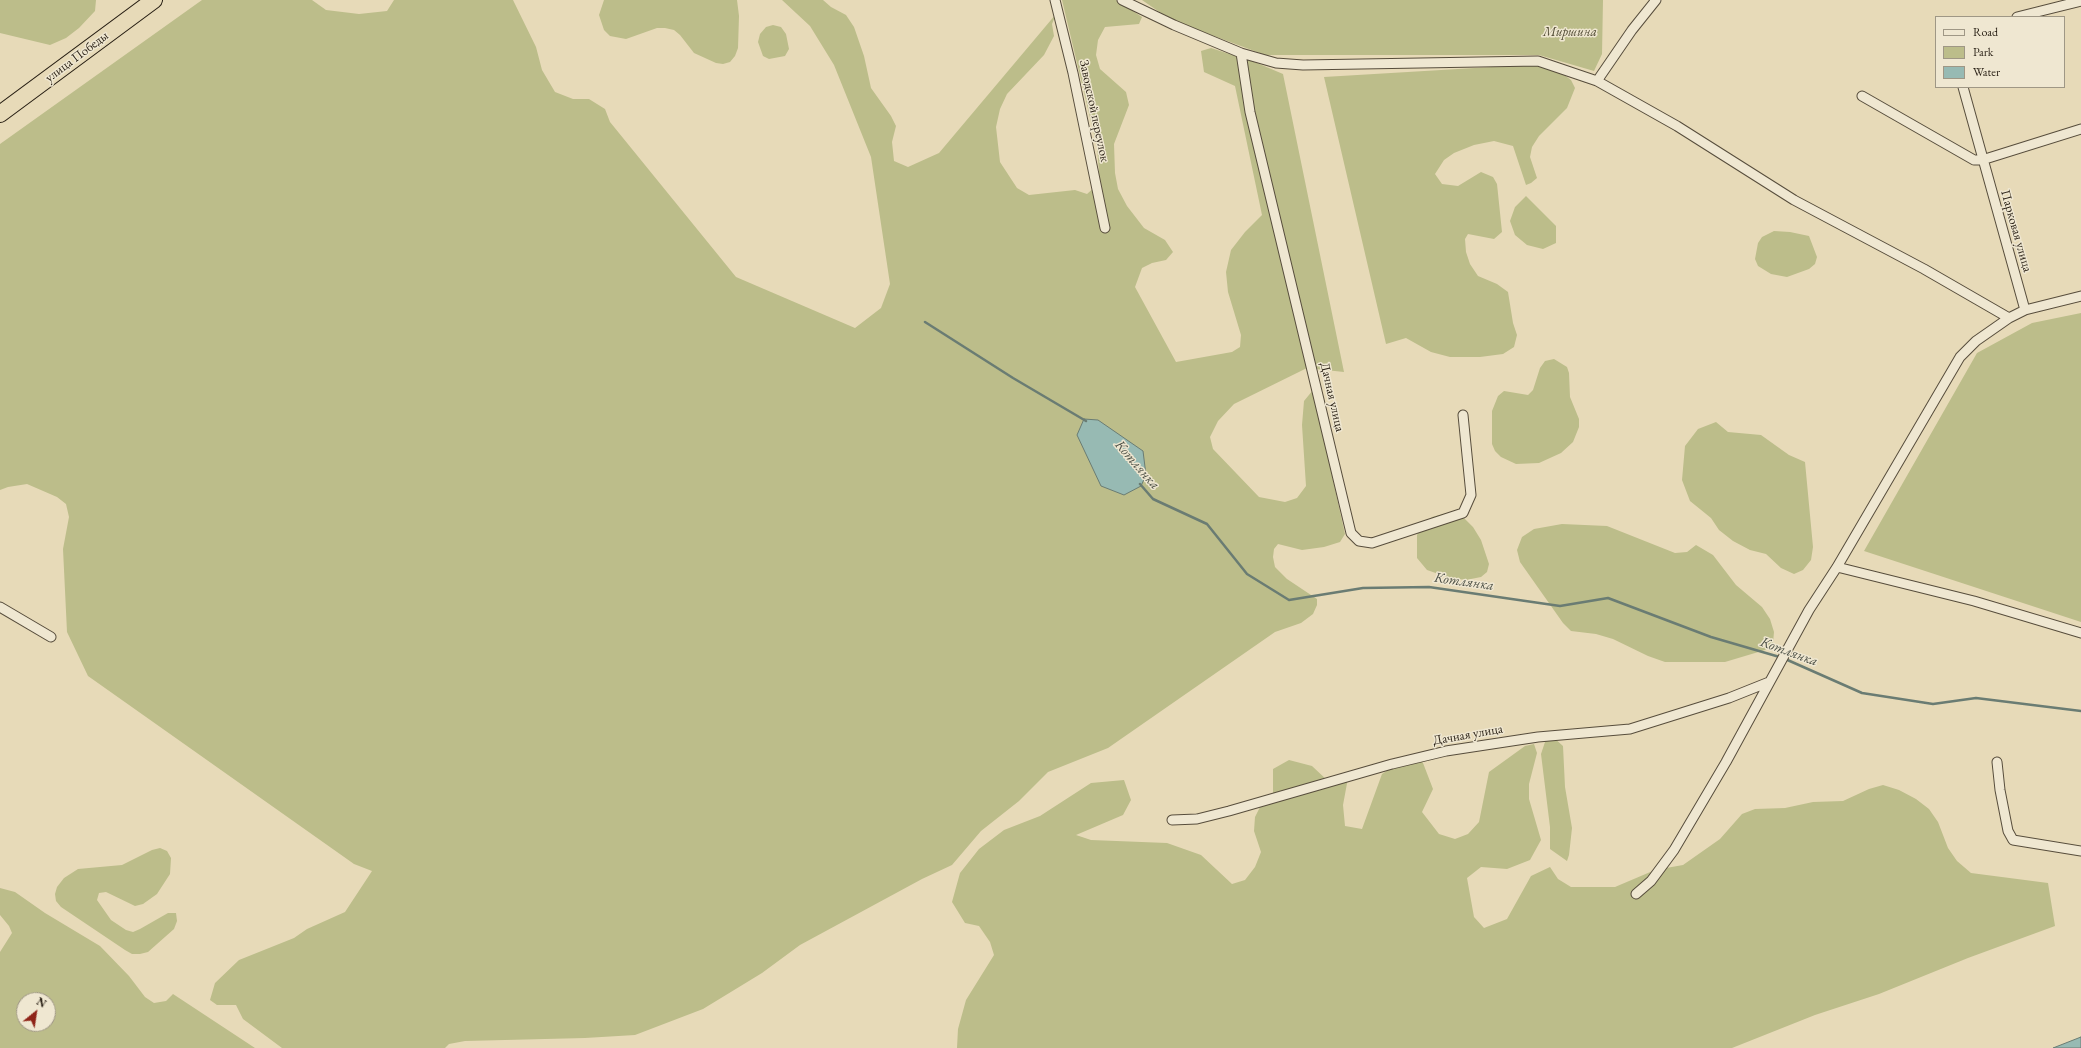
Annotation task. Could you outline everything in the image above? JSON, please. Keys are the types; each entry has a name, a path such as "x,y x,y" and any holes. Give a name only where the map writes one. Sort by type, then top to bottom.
{"highway":[{"name":"улица Победы","path":"0,114 154,0"}],"street":[{"name":"Заводской переулок","path":"1055,0 1073,73 1105,228"},
{"path":"1122,0 1174,25 1241,53 1276,63 1538,61 1597,81 1677,126 1794,200 1924,269 2009,318"},
{"path":"1597,81 1632,30 1656,0"},
{"path":"2021,16 2081,1"},
{"name":"Дачная улица","path":"1241,53 1250,112 1351,533 1359,541 1372,543 1463,513 1471,496 1463,415"},
{"name":"Парковая улица","path":"1963,88 1982,160 2026,310"},
{"path":"1862,96 1974,160 1982,160 2081,129"},
{"path":"1636,894 1651,881 1674,850 1726,762 1809,610 1837,567 1960,358 1976,341 2009,318 2026,310 2081,296"},
{"path":"1837,567 1974,602 2081,633"},
{"path":"0,607 51,637"},
{"name":"Дачная улица","path":"1172,820 1198,819 1392,764 1446,751 1538,737 1630,729 1729,698 1769,682"},
{"path":"1997,762 2000,790 2008,831 2013,840 2081,851"}],"green space":[{"path":"0,0 96,0 95,11 79,28 66,38 50,45 0,33"},
{"path":"202,0 312,0 326,10 359,14 387,11 394,0 513,0 536,47 542,70 555,92 573,99 589,99 605,109 610,122 736,277 855,328 881,308 890,284 871,157 834,65 810,26 782,0 823,0 831,7 846,15 854,27 864,56 871,88 891,116 896,126 892,142 894,161 908,167 939,153 1056,14 1052,24 1054,36 1044,55 1007,94 1000,109 996,127 1000,162 1017,188 1029,195 1075,190 1087,194 1097,185 1099,172 1097,147 1062,0 1116,0 1142,17 1139,24 1105,27 1098,40 1096,55 1100,69 1126,92 1129,105 1114,144 1115,173 1118,189 1127,206 1144,228 1165,240 1173,252 1166,260 1152,263 1142,268 1135,287 1176,362 1232,352 1240,347 1241,335 1228,292 1226,272 1231,250 1245,232 1262,215 1235,86 1204,72 1201,51 1211,48 1257,63 1283,74 1344,372 1307,368 1234,404 1218,421 1210,437 1213,449 1259,497 1285,502 1297,498 1306,486 1302,425 1304,401 1313,390 1345,534 1340,542 1324,547 1302,550 1278,544 1274,549 1273,557 1275,567 1287,579 1317,599 1317,605 1313,614 1301,623 1275,632 1108,748 1048,772 1019,801 981,831 952,865 922,879 800,945 762,973 703,1009 635,1035 585,1038 465,1041 449,1044 445,1048 282,1048 243,1019 236,1005 217,1005 210,1000 215,983 239,960 294,938 307,929 345,912 372,871 354,864 88,676 67,632 63,549 69,517 66,504 57,497 27,484 0,490 0,144"},
{"path":"604,0 737,0 739,16 738,48 735,56 730,62 723,64 716,63 694,53 680,35 674,30 665,28 657,28 626,39 610,36 604,30 599,15"},
{"name":"Миршина","path":"1142,0 1603,0 1602,54 1594,71 1539,55 1265,55 1171,20"},
{"path":"773,25 781,27 786,34 789,49 785,56 769,59 763,56 758,42 760,34 766,27"},
{"path":"1545,65 1559,71 1571,80 1575,88 1567,108 1539,136 1532,147 1530,157 1537,178 1526,185 1513,146 1494,141 1474,145 1454,153 1444,160 1435,174 1442,184 1458,186 1481,172 1493,177 1497,184 1502,232 1494,239 1468,234 1465,239 1466,252 1470,264 1478,276 1497,284 1508,292 1513,323 1517,335 1514,347 1503,354 1480,357 1450,357 1431,352 1406,338 1386,344 1324,77"},
{"path":"1526,196 1556,226 1556,243 1543,249 1527,245 1515,235 1510,221 1515,207"},
{"path":"1774,231 1790,232 1809,236 1817,257 1815,264 1809,269 1787,277 1771,274 1758,266 1755,259 1758,243 1762,237"},
{"path":"2081,313 2081,622 1864,551 1977,353 2032,323"},
{"path":"1554,359 1567,367 1569,373 1570,397 1579,419 1579,427 1573,442 1561,453 1539,463 1516,464 1501,457 1495,451 1492,444 1492,411 1498,396 1504,391 1528,395 1533,390 1540,368 1545,361"},
{"path":"1716,422 1728,432 1761,435 1789,455 1805,462 1813,547 1811,560 1803,570 1794,574 1781,568 1766,554 1750,550 1733,541 1719,530 1711,518 1690,501 1682,480 1685,446 1698,429"},
{"path":"1447,513 1463,517 1473,527 1481,540 1489,564 1487,572 1481,577 1466,580 1450,578 1427,570 1417,558 1417,535 1421,528 1432,517"},
{"path":"1562,524 1607,526 1675,553 1687,552 1696,545 1713,555 1736,585 1762,607 1770,619 1774,632 1773,643 1765,650 1725,662 1665,662 1648,656 1613,639 1596,634 1571,631 1563,623 1520,562 1517,550 1522,537 1534,529"},
{"path":"1553,737 1563,746 1565,787 1572,828 1567,861 1550,849 1550,827 1541,754 1546,739"},
{"path":"1534,744 1537,753 1529,784 1529,799 1541,840 1530,860 1507,869 1481,867 1467,878 1474,917 1484,928 1507,919 1531,876 1550,867 1558,879 1571,887 1615,887 1655,870 1683,865 1720,839 1742,814 1755,809 1785,808 1813,802 1843,801 1869,789 1883,785 1899,790 1916,799 1929,809 1938,822 1948,848 1957,861 1971,873 2048,883 2055,926 1968,958 1879,994 1815,1015 1732,1048 957,1048 958,1029 966,1000 994,955 990,942 979,926 965,923 952,902 960,873 979,849 1004,830 1040,816 1091,783 1124,780 1131,800 1123,815 1076,835 1091,840 1167,843 1201,855 1232,884 1245,880 1255,867 1261,852 1254,831 1255,817 1261,805 1273,796 1273,769 1289,760 1312,766 1328,781 1348,778 1343,805 1345,826 1362,829 1382,774 1406,758 1416,756 1423,763 1433,789 1422,812 1439,834 1455,839 1468,834 1479,822 1489,772 1525,746"},
{"path":"160,848 167,851 171,858 170,874 157,894 143,904 135,906 106,892 99,893 97,900 111,920 126,930 133,932 168,913 176,913 177,921 174,929 148,952 132,954 61,907 56,901 55,894 57,887 64,878 78,869 122,865 152,850"},
{"path":"0,888 15,892 45,913 100,946 129,976 145,997 154,1003 166,1001 173,994 255,1048 0,1048 0,952 12,933 9,926 0,915"}],"water":[{"path":"1084,419 1098,420 1143,451 1146,475 1141,486 1124,495 1101,486 1077,435"},
{"path":"2081,1037 2081,1048 2053,1048"}],"waterway":[{"name":"Котлянка","path":"925,322 1013,378 1086,421"},
{"name":"Котлянка","path":"1140,484 1153,499 1207,524 1247,574 1289,600 1363,588 1429,587 1560,606 1608,598 1711,637 1783,658 1862,693 1933,704 1976,698 2081,711"}]}
